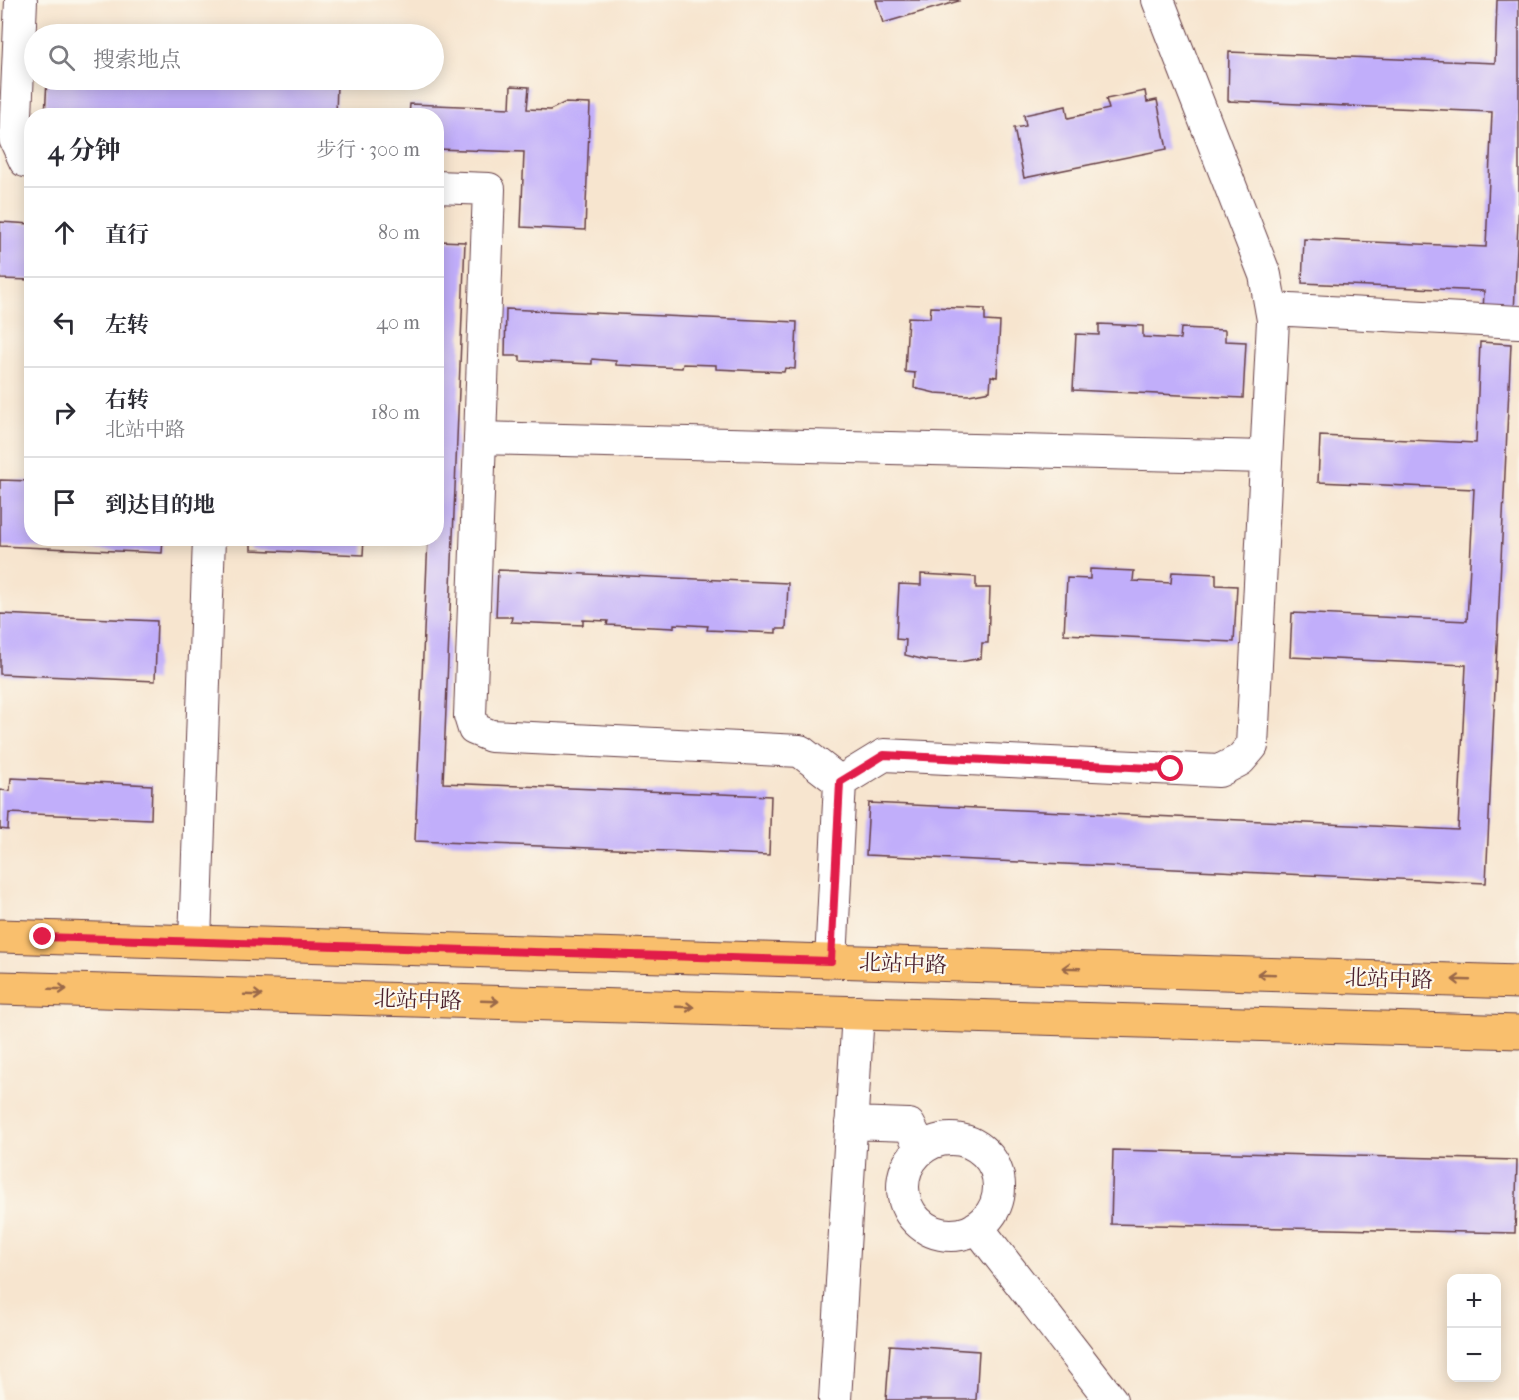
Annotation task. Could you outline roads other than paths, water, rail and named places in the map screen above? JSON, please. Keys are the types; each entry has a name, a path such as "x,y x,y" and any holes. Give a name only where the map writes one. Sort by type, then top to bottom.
{"main road":[{"name":"北站中路","path":"0,936 1519,982"},
{"name":"北站中路","path":"0,988 858,1011 1519,1032"}],"street":[{"path":"21,0 15,139 24,159"},
{"path":"840,782 884,755 1219,771 1240,760 1252,746 1273,320 1265,275 1158,0"},
{"path":"444,187 489,189 470,716 474,729 491,736 800,751 840,782"},
{"path":"1271,309 1519,322"},
{"path":"480,438 1266,457"},
{"path":"195,941 209,546"},
{"path":"831,961 840,782"},
{"path":"835,1400 858,1011"},
{"path":"851,1123 909,1125 921,1148"},
{"path":"951,1138 967,1141 981,1149 992,1161 998,1175 1000,1190 989,1217 978,1227 964,1234 935,1233 922,1226 911,1215 904,1202 902,1188 904,1173 910,1160 921,1148 935,1140 951,1138"},
{"path":"978,1227 1111,1400"}]}
